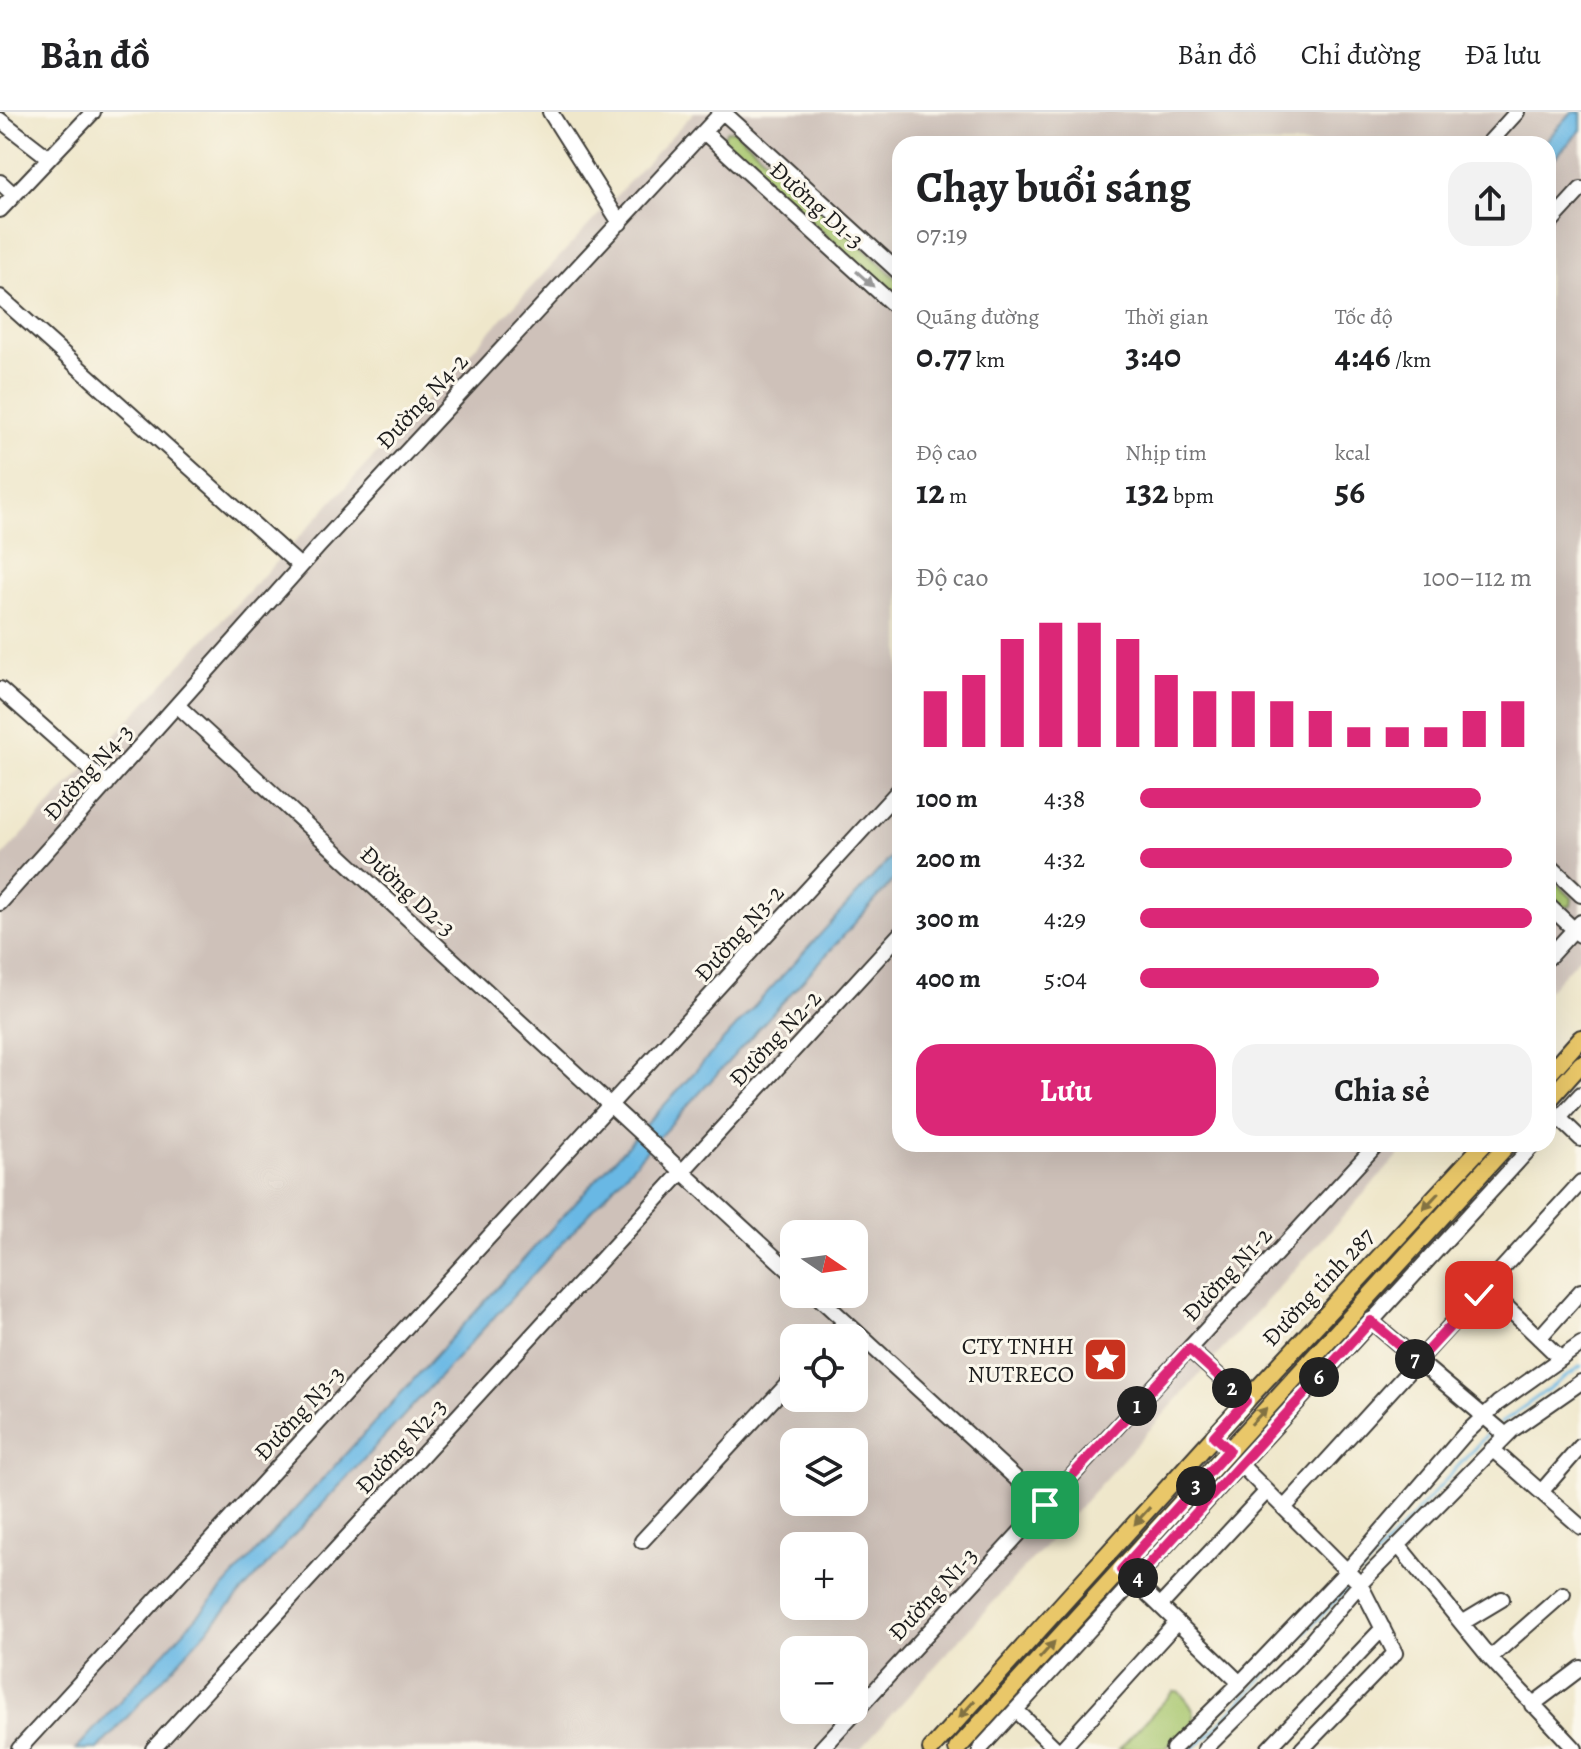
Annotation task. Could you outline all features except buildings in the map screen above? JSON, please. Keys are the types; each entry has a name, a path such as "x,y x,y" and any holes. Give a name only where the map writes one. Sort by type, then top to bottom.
{"main road":[{"path":"1556,1066 1581,1038"},
{"path":"1556,1092 1581,1064"},
{"name":"Đường tỉnh 287","path":"931,1749 1477,1152"},
{"name":"Đường tỉnh 287","path":"957,1749 1501,1152"},
{"path":"1214,1436 1229,1450"}],"street":[{"path":"0,210 93,112"},
{"path":"550,112 620,223"},
{"name":"Đường N4-2","path":"178,706 300,566 723,112"},
{"name":"Đường D1-3","path":"723,112 892,266"},
{"path":"1495,136 1517,112"},
{"path":"0,120 49,158"},
{"name":"Đường D1-3","path":"704,132 892,304"},
{"path":"0,182 14,195"},
{"path":"1556,216 1581,189"},
{"path":"0,297 300,566"},
{"path":"0,689 107,784"},
{"name":"Đường N4-3","path":"0,903 178,706"},
{"name":"Đường D2-3","path":"178,706 780,1262"},
{"name":"Đường N3-2","path":"610,1106 892,798"},
{"path":"1556,872 1581,895"},
{"path":"1556,911 1579,929 1556,951"},
{"name":"Đường N2-2","path":"682,1172 892,943"},
{"path":"1556,1121 1581,1094"},
{"name":"Đường N3-3","path":"19,1749 610,1106"},
{"path":"1559,1118 1581,1139"},
{"name":"Đường N1-2","path":"1045,1505 1370,1152"},
{"path":"980,1749 1527,1152"},
{"name":"Đường N2-3","path":"153,1749 682,1172"},
{"path":"1284,1508 1581,1182"},
{"path":"1486,1287 1561,1359"},
{"path":"1539,1338 1581,1291"},
{"path":"830,1308 1045,1505"},
{"path":"1371,1321 1506,1435"},
{"path":"1173,1749 1346,1572 1464,1435 1498,1403 1581,1344"},
{"path":"1189,1349 1246,1401"},
{"path":"1205,1749 1296,1659 1360,1584 1506,1435 1581,1382"},
{"path":"642,1541 780,1392"},
{"path":"1541,1492 1581,1446"},
{"path":"1492,1449 1581,1527"},
{"path":"1240,1464 1360,1584 1395,1653 1302,1749"},
{"path":"1160,1606 1267,1491"},
{"name":"Đường N1-3","path":"821,1749 1045,1505"},
{"path":"1398,1545 1490,1658 1575,1749"},
{"path":"1121,1570 1240,1683"},
{"path":"1490,1658 1563,1594"},
{"path":"1462,1623 1502,1599"},
{"path":"1016,1710 1059,1749 1177,1622"},
{"path":"1268,1749 1383,1628"},
{"path":"1532,1705 1581,1668"}],"shaded area":[{"path":"694,112 1581,112 1581,955 1556,982 1556,136 892,136 892,1152 1402,1152 860,1749 0,1749 0,859"}],"green space":[{"path":"727,130 735,131 892,275 892,295 725,143 723,137"},
{"path":"1556,883 1572,898 1571,906 1562,907 1556,902"},
{"path":"1174,1691 1178,1691 1193,1709 1193,1722 1189,1728 1165,1749 1119,1749"}],"water":[{"path":"1572,112 1581,112 1581,130 1556,157 1556,136 1550,136"},
{"path":"892,856 892,882 827,954 98,1749 76,1749"}],"waterway":[{"path":"1501,1423 1581,1366"},
{"path":"1360,1574 1491,1430"},
{"path":"1192,1749 1210,1734 1350,1585"}],"place":[{"name":"CTY TNHH NUTRECO","path":"1105,1360"}],"route":[{"path":"1045,1505 1189,1349 1246,1401 1214,1436 1229,1450 1121,1570 1134,1581 1371,1321 1418,1361 1479,1295"}]}
